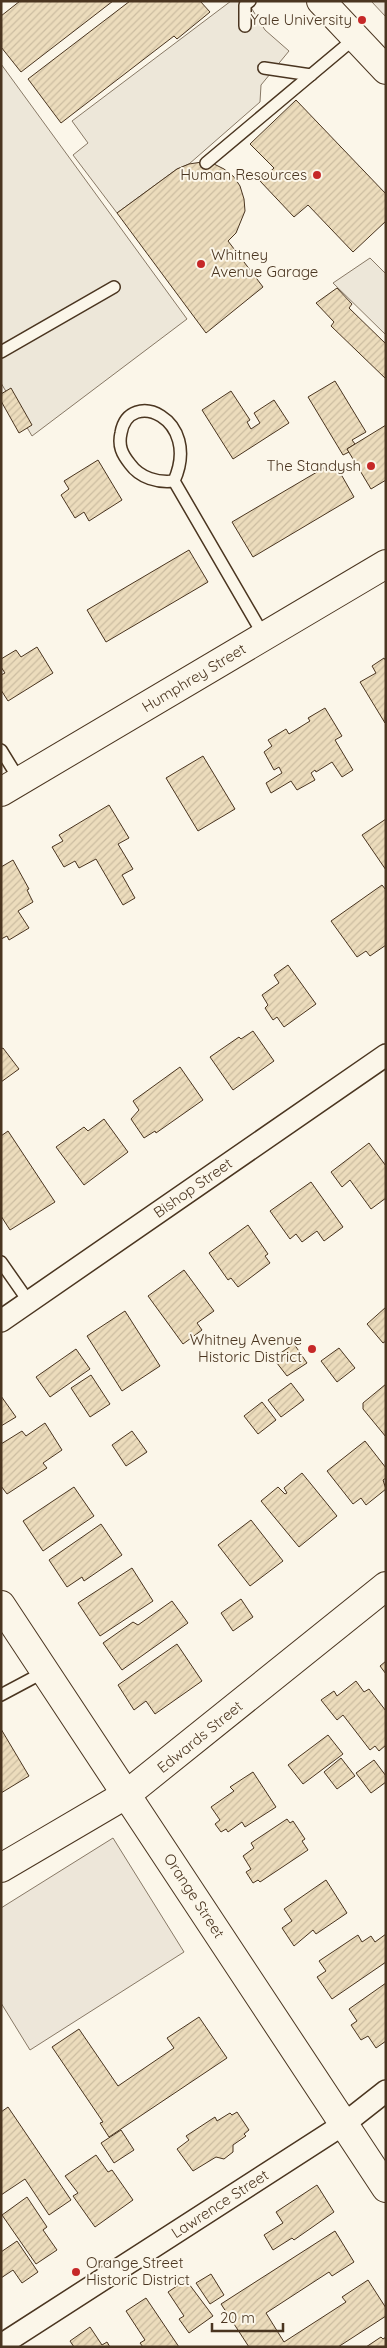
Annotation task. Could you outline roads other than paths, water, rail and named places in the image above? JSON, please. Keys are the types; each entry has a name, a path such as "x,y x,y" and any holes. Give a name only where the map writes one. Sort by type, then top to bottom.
{"street":[{"path":"321,1 386,70"},
{"name":"Humphrey Street","path":"10,786 386,564"},
{"name":"Bishop Street","path":"1,1321 386,1055"},
{"name":"Edwards Street","path":"1,1868 127,1794 386,1586"},
{"name":"Orange Street","path":"1,1605 386,2188"},
{"name":"Lawrence Street","path":"1,2345 344,2124 386,2091"}],"lane":[{"path":"245,26 245,5 250,1"},
{"path":"206,163 355,38"},
{"path":"264,68 311,75"},
{"path":"1,352 114,287"},
{"path":"145,411 158,414 170,423 180,437 181,466 174,481 162,482 142,475 132,468 124,456 119,443 122,428 126,418 134,412 145,411"},
{"path":"174,481 264,636"},
{"path":"1,750 10,786"},
{"path":"1,1262 29,1302"},
{"path":"1,1695 46,1671"}],"place":[{"name":"Yale University","path":"362,20"},
{"name":"Human Resources","path":"317,175"},
{"name":"Whitney Avenue Garage","path":"201,264"},
{"name":"The Standysh","path":"371,466"},
{"name":"Whitney Avenue Historic District","path":"312,1349"},
{"name":"Orange Street Historic District","path":"76,2272"}]}
